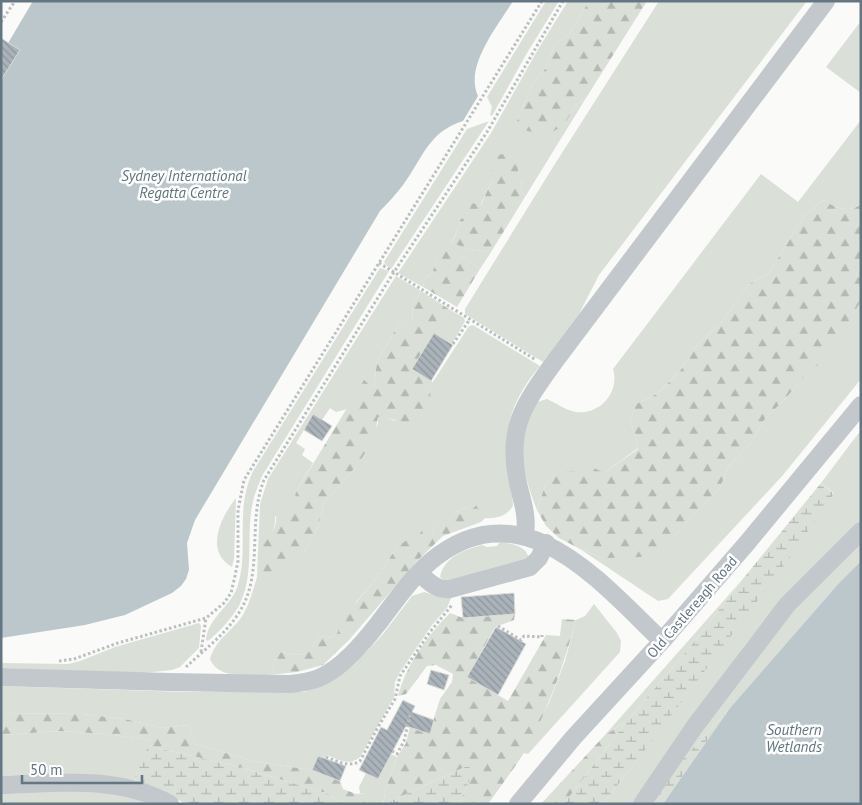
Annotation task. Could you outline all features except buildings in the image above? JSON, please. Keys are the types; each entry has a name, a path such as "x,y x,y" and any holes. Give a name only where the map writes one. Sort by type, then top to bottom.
{"street":[{"path":"525,535 526,517 515,469 514,451 520,414 550,368 826,1"},
{"name":"Old Castlereagh Road","path":"518,804 573,738 748,543 861,405"},
{"path":"642,804 695,726 787,605 861,531"},
{"path":"1,677 290,684 308,682 319,678 342,663 359,646 419,573 442,552 470,539 496,533 525,535 546,543 570,557 589,572 662,641"},
{"path":"419,573 437,588 443,590 450,589 530,568 539,558 546,543"},
{"path":"1,785 101,783 142,791 170,804"}],"path":[{"path":"1,22 15,1"},
{"path":"50,662 74,659 118,643 206,618 224,603 231,593 238,560 238,510 244,480 542,1"},
{"path":"169,682 201,653 240,612 247,596 253,573 256,504 264,480 394,272 487,132 563,1"},
{"path":"379,263 550,368"},
{"path":"453,344 470,319"},
{"path":"326,757 348,764 358,763 364,757 395,699 400,676 430,632 446,613 454,597"},
{"path":"201,653 206,618"},
{"path":"498,626 522,640 524,636 542,637 542,635"},
{"path":"392,751 397,754 404,741 410,715"}],"green space":[{"path":"546,1 559,1 492,116 490,115 492,107 487,97"},
{"path":"568,1 589,1 571,31 554,47 546,68 533,83 517,121 564,125 576,105 586,98 525,197 521,190 522,178 492,180 480,206 460,220 452,242 469,249 491,252 480,269 460,255 438,256 432,274 425,277 423,287 398,273 491,133 537,51"},
{"path":"589,1 647,1 586,98 576,105 564,125 549,134 527,131 517,121 533,83 546,68 554,47 571,31"},
{"path":"659,1 807,1 599,275 579,314 543,362 465,314 465,309"},
{"path":"861,21 861,93 826,67"},
{"path":"861,120 861,205 846,209 823,200 804,216 769,273 748,285 722,322 698,344 680,371 657,394 636,404 630,421 638,448 604,473 557,472 545,486 537,510 526,478 522,444 527,419 537,402 547,399 576,412 593,410 600,406 611,394 614,386 613,369 761,174 798,202"},
{"path":"489,121 391,269 384,262 467,129"},
{"path":"510,152 518,163 518,177 522,178 521,190 525,197 491,252 469,249 452,243 460,220 469,213 471,203 481,205 492,180 490,173 499,155"},
{"path":"823,200 846,209 861,205 861,301 827,357 804,377 764,420 752,442 728,467 720,488 675,535 641,557 603,558 559,538 546,526 537,510 545,486 557,472 575,471 584,463 604,473 638,449 630,421 636,404 657,394 680,371 698,344 722,322 748,285 769,273 804,216"},
{"path":"444,251 460,255 480,269 457,307 423,287 425,277 432,274 438,256"},
{"path":"380,268 389,271 262,476 255,494 250,518 249,569 244,594 232,616 208,641 206,640 211,625 233,595 241,574 244,501 253,471"},
{"path":"396,276 421,291 412,305 413,321 400,322 377,361 374,388 364,381 347,409 336,412 330,408 322,420 313,415 296,443 305,449 302,455 313,463 296,492 294,506 275,517 268,540 258,551 260,504 268,479"},
{"path":"421,291 449,309 413,369 433,382 429,388 430,397 427,408 414,421 403,422 378,417 374,440 357,465 324,502 318,527 304,553 290,567 275,577 257,577 258,551 273,530 279,510 286,512 293,506 296,492 364,380 374,388 377,361 400,322 413,321 412,305"},
{"path":"861,301 861,379 783,475 668,599 658,601 580,549 603,558 675,535 720,488 728,467 752,442 764,420 804,377"},
{"path":"449,309 464,318 465,321 452,344 434,333"},
{"path":"473,325 540,366 522,391 511,417 508,430 506,459 513,506 511,509 501,516 485,518 481,522 475,520 470,511 465,507 434,526 433,537 397,547 332,638 324,636 318,638 307,653 299,655 281,652 274,662 273,672 268,675 227,673 214,666 210,659 212,653 244,613 257,577 275,577 304,553 318,527 324,502 357,465 378,424 378,416 395,421 429,388 469,326"},
{"path":"861,430 861,523 770,614 746,644 669,751 634,804 602,804 630,770 834,493 821,483"},
{"path":"821,483 834,494 785,564 630,770 602,804 564,804 628,720 690,647"},
{"path":"236,498 234,559 232,567 219,552 217,543 221,524"},
{"path":"477,505 481,508 479,516 475,519 481,522 443,536 417,561 349,640 323,665 297,672 268,675 273,672 274,662 281,652 299,655 307,653 318,638 324,636 332,638 338,632 339,623 375,580 397,547 411,537 417,539 422,530 433,536 434,526 446,514 455,513 465,507 470,511"},
{"path":"861,541 861,561 839,583 730,708 659,785 798,603"},
{"path":"500,542 521,548 529,558 525,562 450,581 445,581 440,577 446,564 456,555 482,545 487,547 497,546"},
{"path":"742,580 690,647 628,720 604,736"},
{"path":"424,592 444,598 451,598 447,608 432,625 400,672 395,682 394,697 360,757 356,760 348,762 327,755 325,758 318,756 312,770 257,762 195,744 189,725 162,728 125,719 82,714 1,713 1,686 185,692 304,692 323,686 355,664 383,634 412,596"},
{"path":"594,604 617,633 621,641 620,652 528,754 523,753 549,703 565,661 576,620 585,616"},
{"path":"450,613 463,618 515,614 514,620 495,627 467,677 508,701 546,635 560,636 562,619 576,620 548,705 533,737 488,804 459,804 467,786 467,766 393,800 393,804 383,804 386,788 397,757 406,743 413,714 429,734 440,699 452,682 453,674 436,665 427,666 406,694 398,696 412,662 434,631"},
{"path":"199,623 201,626 199,648 180,667 172,670 142,673 1,668 1,663 68,664 115,647"},
{"path":"730,708 663,804 647,804 659,785"},
{"path":"1,713 82,714 125,719 162,728 189,725 195,744 257,762 312,770 340,781 343,789 356,794 365,793 365,804 342,804 329,794 236,766 148,746 150,740 106,734 60,731 1,735"},
{"path":"628,720 564,804 541,804 604,736"},
{"path":"60,731 106,734 151,740 134,780 86,774 1,776 1,735"},
{"path":"148,746 236,766 329,794 342,804 186,804 154,787 134,780"},
{"path":"391,754 397,757 386,788 383,804 365,804 364,793 360,793 359,787 366,773 378,779"},
{"path":"467,766 473,770 459,804 393,804 393,800"},
{"path":"102,790 153,804 1,804 1,792"}],"water":[{"name":"Sydney International Regatta Centre","path":"33,1 513,1 479,59 475,72 478,96 463,121 451,126 434,139 403,185 380,211 195,520 187,543 189,570 181,586 172,593 125,615 85,625 1,638 1,55"},
{"name":"Southern Wetlands","path":"861,561 861,804 663,804 730,708 839,583"}]}
